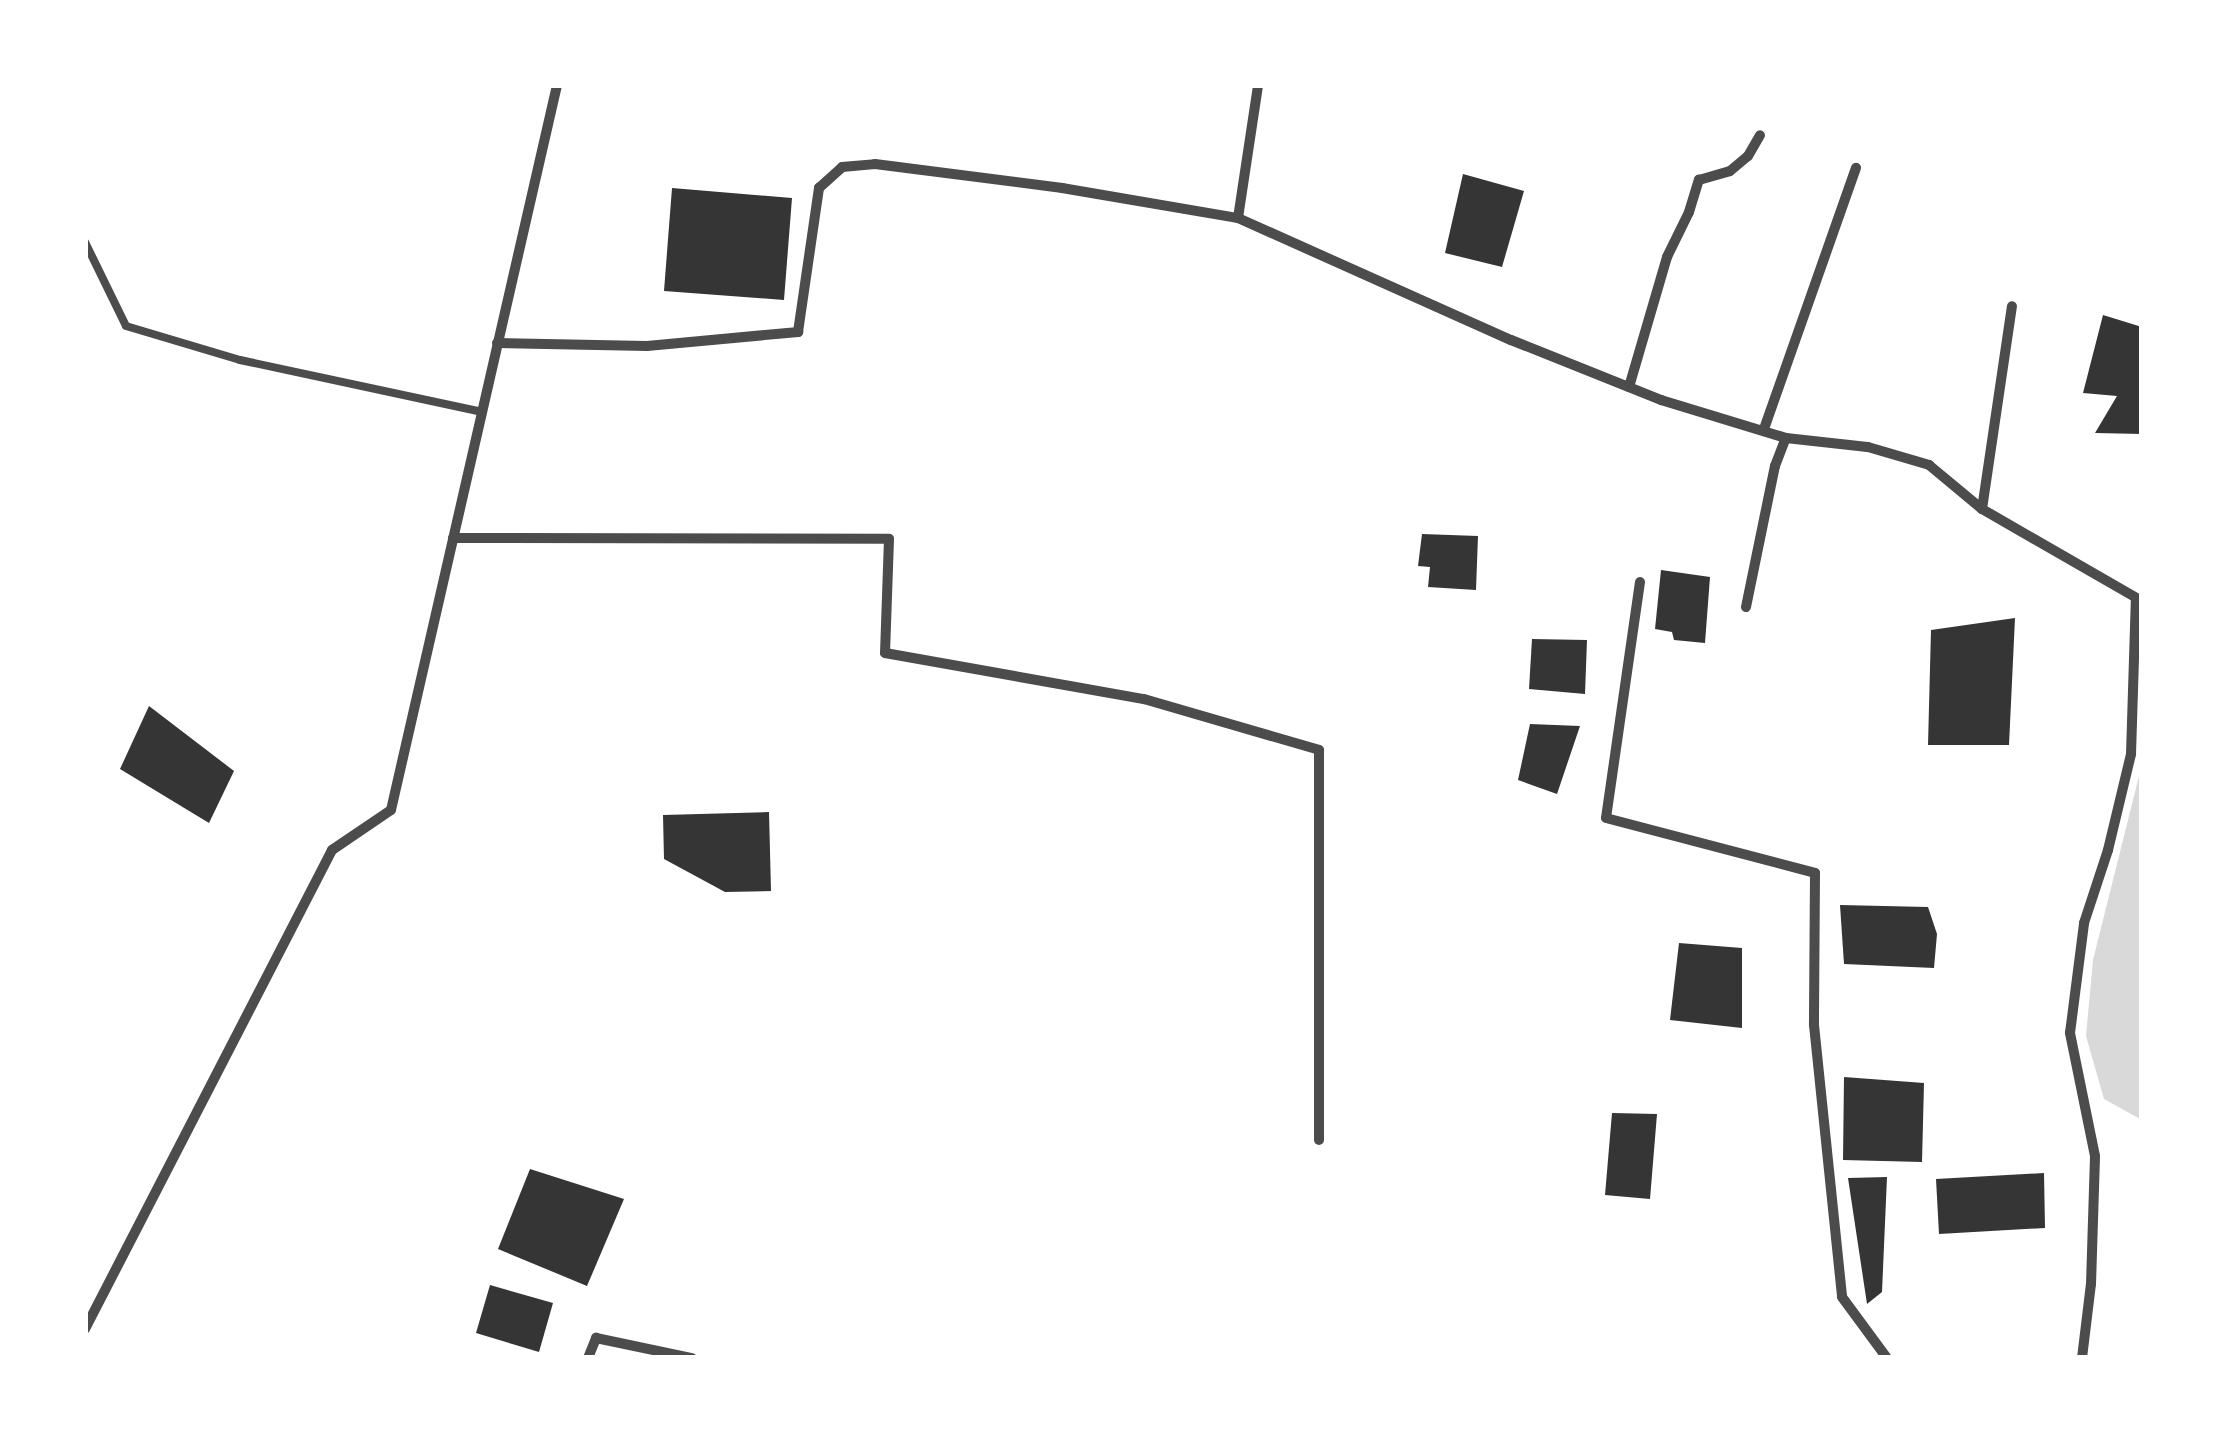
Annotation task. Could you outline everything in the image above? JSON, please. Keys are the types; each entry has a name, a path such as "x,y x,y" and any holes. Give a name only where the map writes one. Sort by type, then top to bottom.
{"street":[{"path":"85,1329 332,850 391,810 557,85"},
{"path":"1238,218 1258,85"},
{"path":"1629,387 1667,257 1690,212 1698,180 1730,171 1748,156 1760,134"},
{"path":"497,342 647,346 798,332 820,188 842,166 875,164 1062,188 1238,218 1629,387 1786,438 1868,447 1929,465 1982,509 2139,600 2131,754 2108,850 2084,923 2070,1033 2095,1156 2091,1284 2082,1358"},
{"path":"1764,430 1856,168"},
{"path":"1982,509 2012,306"},
{"path":"1746,607 1774,466 1786,438"},
{"path":"453,538 889,539 886,653 1144,699 1319,750 1320,1140"},
{"path":"1640,582 1606,818 1816,874 1814,1025 1842,1297 1887,1358"},
{"path":"588,1358 596,1338 692,1358"}],"lane":[{"path":"85,242 126,326 240,360 482,412"}],"shaded area":[{"path":"2142,764 2142,1120 2104,1099 2086,1036 2093,960"}],"building":[{"path":"1463,174 1524,191 1502,267 1445,253"},
{"path":"672,188 792,198 784,300 664,291"},
{"path":"2103,315 2142,327 2142,434 2095,433 2117,396 2083,393"},
{"path":"1422,534 1478,536 1476,590 1428,587 1430,567 1418,566"},
{"path":"1661,570 1710,577 1705,643 1674,640 1672,632 1655,629"},
{"path":"2015,618 2009,745 1928,745 1931,630"},
{"path":"1532,639 1587,640 1585,694 1529,689"},
{"path":"149,706 234,771 209,823 120,769"},
{"path":"1530,724 1580,726 1557,794 1518,780"},
{"path":"769,812 771,891 725,892 664,859 663,815"},
{"path":"1840,905 1928,907 1937,934 1934,968 1844,964"},
{"path":"1679,943 1742,948 1742,1028 1670,1020"},
{"path":"1844,1077 1924,1083 1922,1162 1843,1160"},
{"path":"1612,1113 1657,1114 1650,1199 1605,1195"},
{"path":"530,1169 624,1199 587,1286 498,1249"},
{"path":"2044,1173 2045,1228 1939,1234 1936,1179"},
{"path":"1887,1177 1882,1292 1867,1304 1848,1178"},
{"path":"490,1285 553,1303 539,1352 476,1333"}]}
